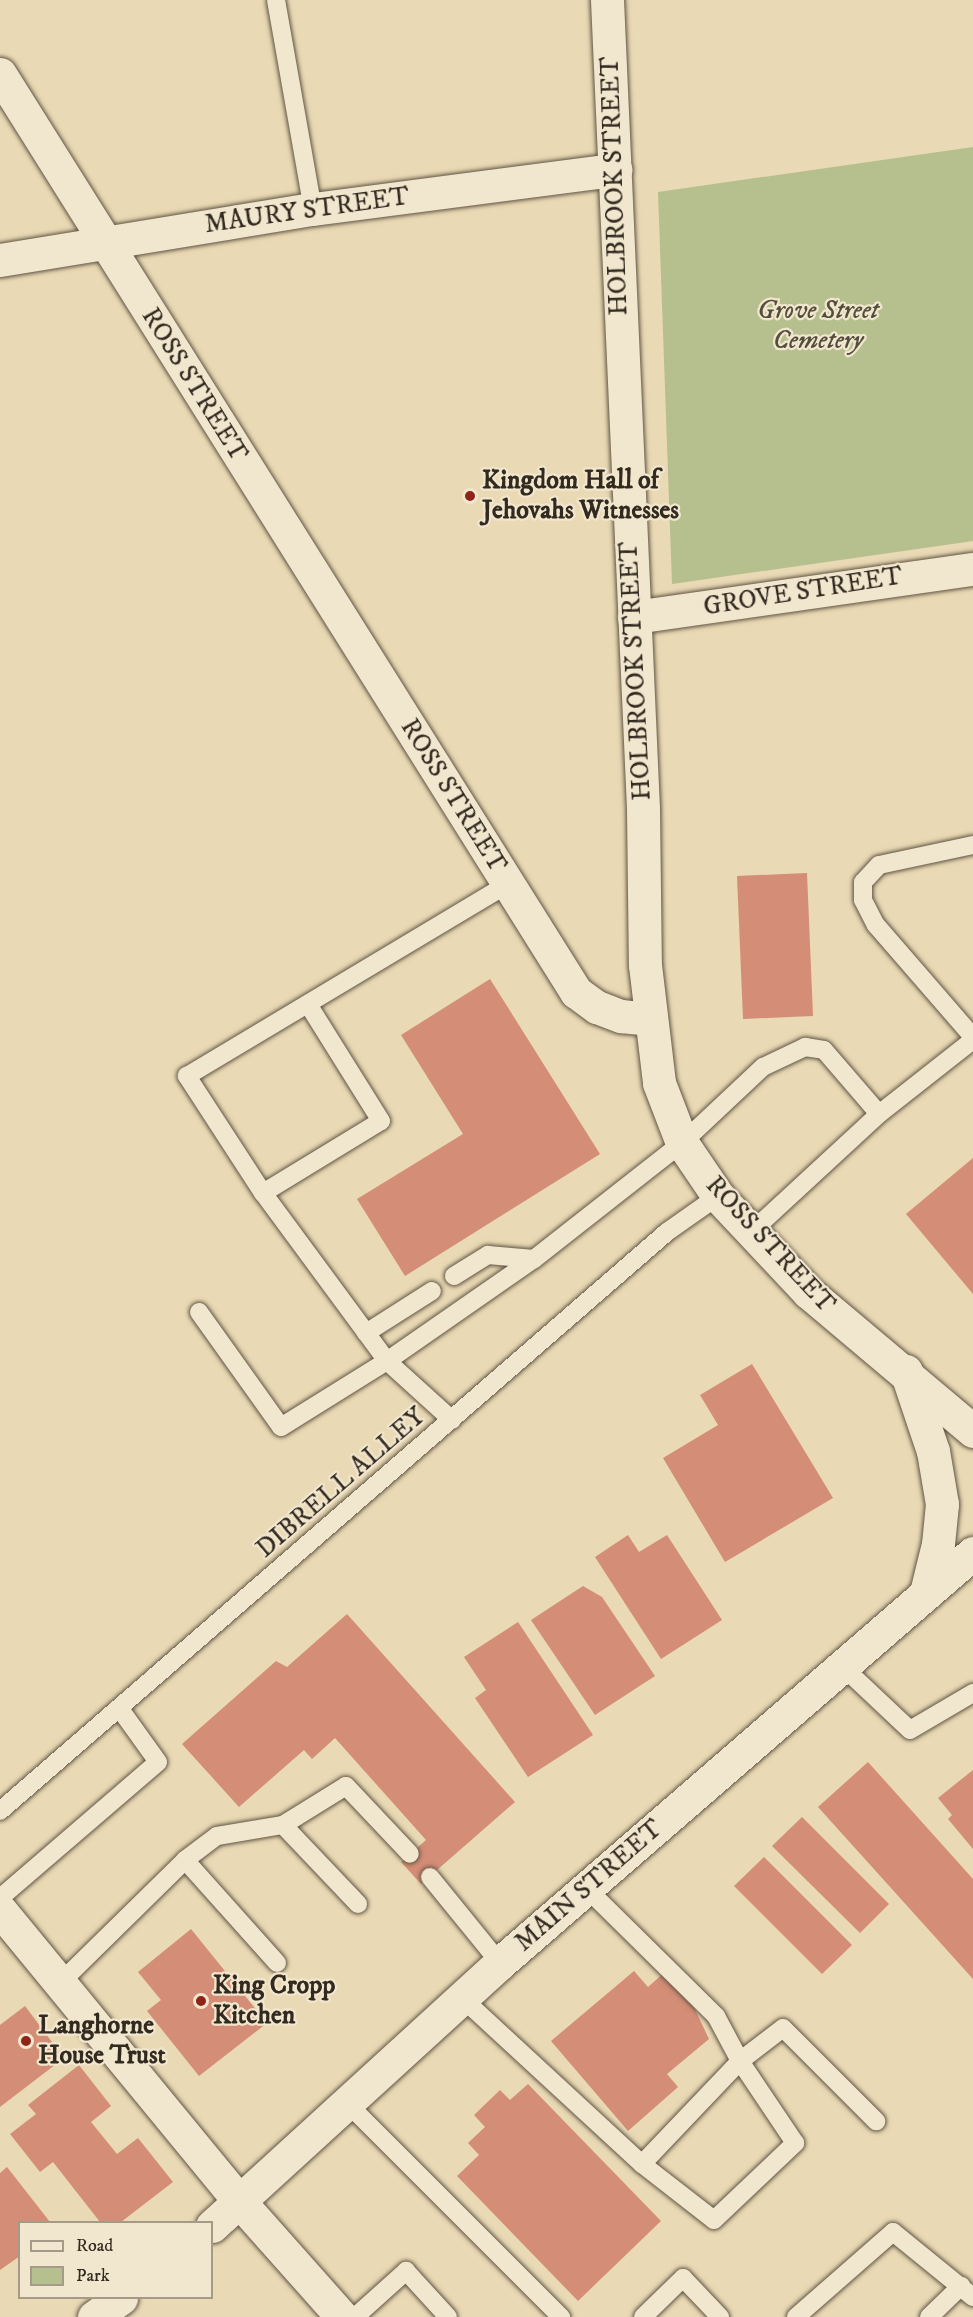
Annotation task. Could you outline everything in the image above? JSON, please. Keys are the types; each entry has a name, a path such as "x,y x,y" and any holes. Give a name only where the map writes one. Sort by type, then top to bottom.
{"street":[{"name":"HOLBROOK STREET","path":"607,0 650,1019"},
{"name":"ROSS STREET","path":"0,74 576,992 597,1007 621,1016 650,1019 659,1083 682,1143 718,1196 808,1292 906,1371 973,1431"},
{"name":"MAURY STREET","path":"0,260 105,241 313,209 615,170"},
{"name":"GROVE STREET","path":"634,617 973,569"},
{"path":"906,1371 935,1460 942,1504 938,1544 926,1593"},
{"name":"MAIN STREET","path":"213,2225 500,1963 973,1553"},
{"path":"0,1910 239,2201 342,2317"},
{"path":"94,2317 120,2299"}],"lane":[{"path":"276,0 313,209"},
{"path":"751,1232 879,1114 973,1039 884,934 863,900 863,882 879,865 973,845"},
{"path":"452,1420 387,1361 263,1193 187,1076 508,884"},
{"path":"263,1193 381,1121 308,1004"},
{"path":"199,1312 281,1426 387,1361 534,1259 682,1143 763,1067 805,1047 824,1050 879,1114"},
{"name":"DIBRELL ALLEY","path":"0,1811 668,1232 718,1196"},
{"path":"454,1276 488,1255 534,1259"},
{"path":"366,1333 432,1291"},
{"path":"842,1666 910,1730 973,1693"},
{"path":"0,1898 158,1762 120,1709"},
{"path":"60,1983 185,1860 217,1836 283,1825 346,1786 410,1854"},
{"path":"283,1825 358,1904"},
{"path":"185,1860 277,1963"},
{"path":"430,1877 500,1963"},
{"path":"462,1998 642,2164 714,2220 795,2143 740,2061 716,2016 586,1888"},
{"path":"642,2164 740,2061 783,2028 876,2121"},
{"path":"347,2103 561,2317"},
{"path":"796,2317 893,2232 967,2292 929,2317"},
{"path":"355,2317 406,2271 448,2317"},
{"path":"643,2317 683,2278 720,2317"}],"green space":[{"name":"Grove Street Cemetery","path":"973,147 973,541 672,584 658,192"}],"building":[{"path":"807,873 813,1016 743,1019 737,876"},
{"path":"490,979 600,1154 405,1276 357,1199 463,1134 401,1035"},
{"path":"973,1158 973,1294 906,1214"},
{"path":"752,1364 833,1498 725,1562 663,1458 718,1425 700,1395"},
{"path":"628,1535 639,1552 667,1535 722,1620 661,1659 595,1557"},
{"path":"583,1586 602,1597 655,1676 595,1715 531,1620"},
{"path":"347,1614 515,1802 421,1884 401,1862 426,1840 335,1738 312,1759 304,1750 239,1807 182,1744 276,1661 287,1667"},
{"path":"518,1622 593,1735 528,1777 475,1698 486,1690 464,1657"},
{"path":"868,1762 973,1879 973,1979 818,1807"},
{"path":"973,1770 973,1849 948,1819 952,1815 938,1798"},
{"path":"802,1817 889,1904 860,1933 772,1846"},
{"path":"764,1857 852,1945 822,1974 734,1886"},
{"path":"191,1929 267,2023 199,2076 147,2011 161,2000 138,1972"},
{"path":"634,1971 648,1987 665,1972 692,2003 709,2039 667,2074 678,2087 628,2131 551,2041"},
{"name":"Langhorne House Trust","path":"25,2006 64,2058 0,2107 0,2025"},
{"path":"79,2065 111,2106 91,2122 117,2154 138,2138 173,2182 122,2221 99,2221 53,2162 40,2172 10,2134 36,2114 28,2105"},
{"path":"528,2084 661,2221 578,2301 457,2176 479,2155 468,2143 485,2127 474,2115 500,2090 510,2100"},
{"path":"7,2167 49,2221 18,2221 18,2257 0,2270 0,2173"}],"place":[{"name":"Kingdom Hall of Jehovahs Witnesses","path":"470,496"},
{"name":"King Cropp Kitchen","path":"201,2001"},
{"name":"Langhorne House Trust","path":"26,2041"}]}
